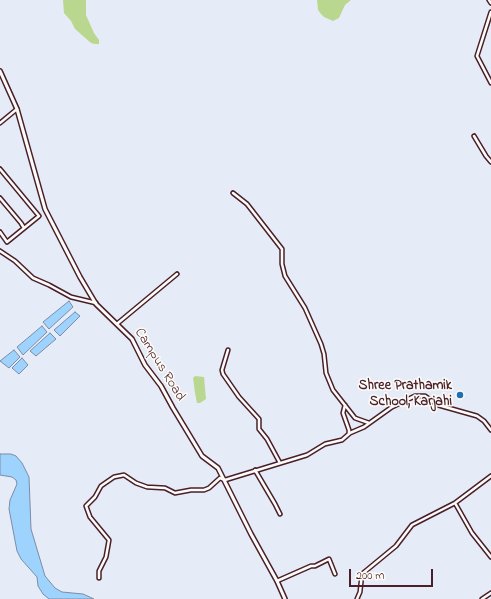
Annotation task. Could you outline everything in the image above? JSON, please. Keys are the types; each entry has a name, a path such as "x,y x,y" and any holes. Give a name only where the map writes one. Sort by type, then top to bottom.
{"street":[{"path":"491,12 477,56 491,83"},
{"name":"Campus Road","path":"0,71 17,109 45,209 80,277 96,304 118,323 132,339 145,365 162,386 173,408 202,456 218,468 285,599"},
{"path":"0,123 17,109"},
{"path":"474,136 491,162"},
{"path":"0,169 39,216 7,242 0,232"},
{"path":"233,193 247,204 282,249 282,264 285,276 305,308 321,344 324,354 326,373 333,390 355,418 369,423"},
{"path":"0,198 24,228"},
{"path":"0,251 15,261 33,278 71,297 96,304"},
{"path":"118,323 177,274"},
{"path":"228,350 222,370 223,374 239,397 260,419 259,429 280,463"},
{"path":"98,578 98,574 106,557 109,540 90,517 86,506 96,496 101,486 114,477 122,474 136,483 147,487 165,488 175,493 191,490 204,490 209,488 220,478 225,480 307,455 325,444 342,440 348,434 415,396 425,396 438,405 477,416 484,421 491,430"},
{"path":"345,404 343,413 349,430 348,434"},
{"path":"255,470 280,514"},
{"path":"359,598 362,574 396,546 412,525 455,503 491,476"},
{"path":"455,503 472,533 491,557"},
{"path":"277,581 329,559 335,574"},
{"path":"482,599 491,593"}],"green space":[{"path":"63,0 86,0 86,15 94,33 99,40 99,44 91,43 75,29 71,21 64,13"},
{"path":"317,0 351,0 345,5 339,18 333,21 321,14 318,10"},
{"path":"195,376 204,377 206,399 200,403 197,403 195,393 193,378"}],"water":[{"path":"69,301 73,307 49,329 43,322"},
{"path":"75,312 80,316 60,336 54,330"},
{"path":"42,326 47,332 23,355 17,347"},
{"path":"50,333 56,339 36,356 30,351"},
{"path":"14,350 20,357 9,368 0,361"},
{"path":"22,358 28,365 19,374 12,368"},
{"path":"0,454 11,454 16,456 22,463 29,477 31,529 45,576 55,588 62,592 83,594 94,599 49,599 43,594 38,586 37,577 21,559 17,551 9,509 10,500 17,484 16,480 12,477 0,475"}],"place":[{"name":"Shree Prathamik School, Karjahi","path":"460,395"}]}
